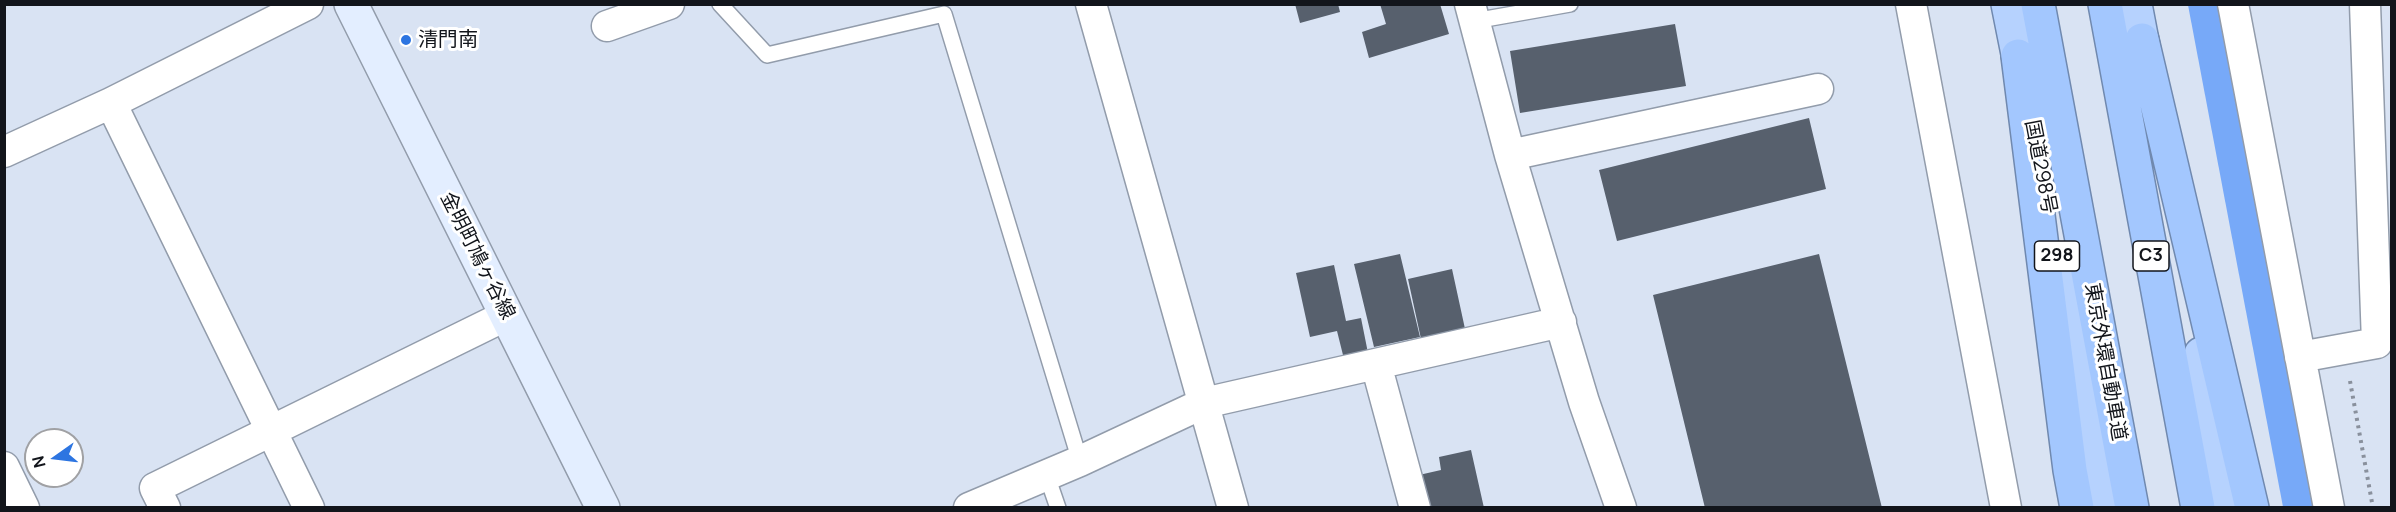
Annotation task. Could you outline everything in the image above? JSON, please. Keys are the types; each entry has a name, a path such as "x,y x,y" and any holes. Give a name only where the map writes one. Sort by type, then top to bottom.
{"highway":[{"name":"国道298号","path":"2008,4 2104,507"},
{"name":"東京外環自動車道","path":"2038,4 2132,507"},
{"name":"C3","path":"2105,4 2198,507"},
{"path":"2135,4 2229,507"},
{"path":"2142,40 2252,507"},
{"path":"2018,56 2070,470 2077,507"}],"main road":[{"name":"金明町鳩ヶ谷線","path":"351,4 603,507"}],"street":[{"path":"4,152 111,103 308,4"},
{"path":"607,26 669,4"},
{"path":"1091,4 1233,507"},
{"path":"1911,4 2006,507"},
{"path":"2233,4 2329,507"},
{"path":"2300,357 2377,343 2365,4"},
{"path":"1472,13 1510,154 1584,402 1621,507"},
{"path":"1510,154 1818,89"},
{"path":"111,103 309,507"},
{"path":"165,507 155,488 507,315"},
{"path":"969,507 1047,476 1204,403 1562,322"},
{"path":"1376,364 1415,507"},
{"path":"4,466 24,507"}],"lane":[{"path":"720,4 767,55 944,14 1080,461"},
{"path":"1472,13 1570,4"},
{"path":"1047,476 1058,507"}],"path":[{"path":"2349,376 2373,507"}],"shaded area":[{"path":"2188,5 2220,5 2314,507 2283,507"}],"building":[{"path":"1295,4 1338,4 1340,12 1300,23"},
{"path":"1380,4 1440,4 1449,34 1369,58 1362,32 1386,24"},
{"path":"1675,24 1686,86 1520,113 1510,51"},
{"path":"1809,118 1826,189 1617,241 1599,170"},
{"path":"1400,254 1420,337 1374,347 1354,264"},
{"path":"1819,254 1882,508 1705,508 1653,295"},
{"path":"1334,265 1346,321 1361,318 1368,353 1344,359 1337,331 1310,337 1296,273"},
{"path":"1452,269 1467,338 1423,348 1408,279"},
{"path":"1471,450 1484,508 1426,508 1419,475 1441,470 1439,457"}],"place":[{"name":"清門南","path":"406,40"}]}
